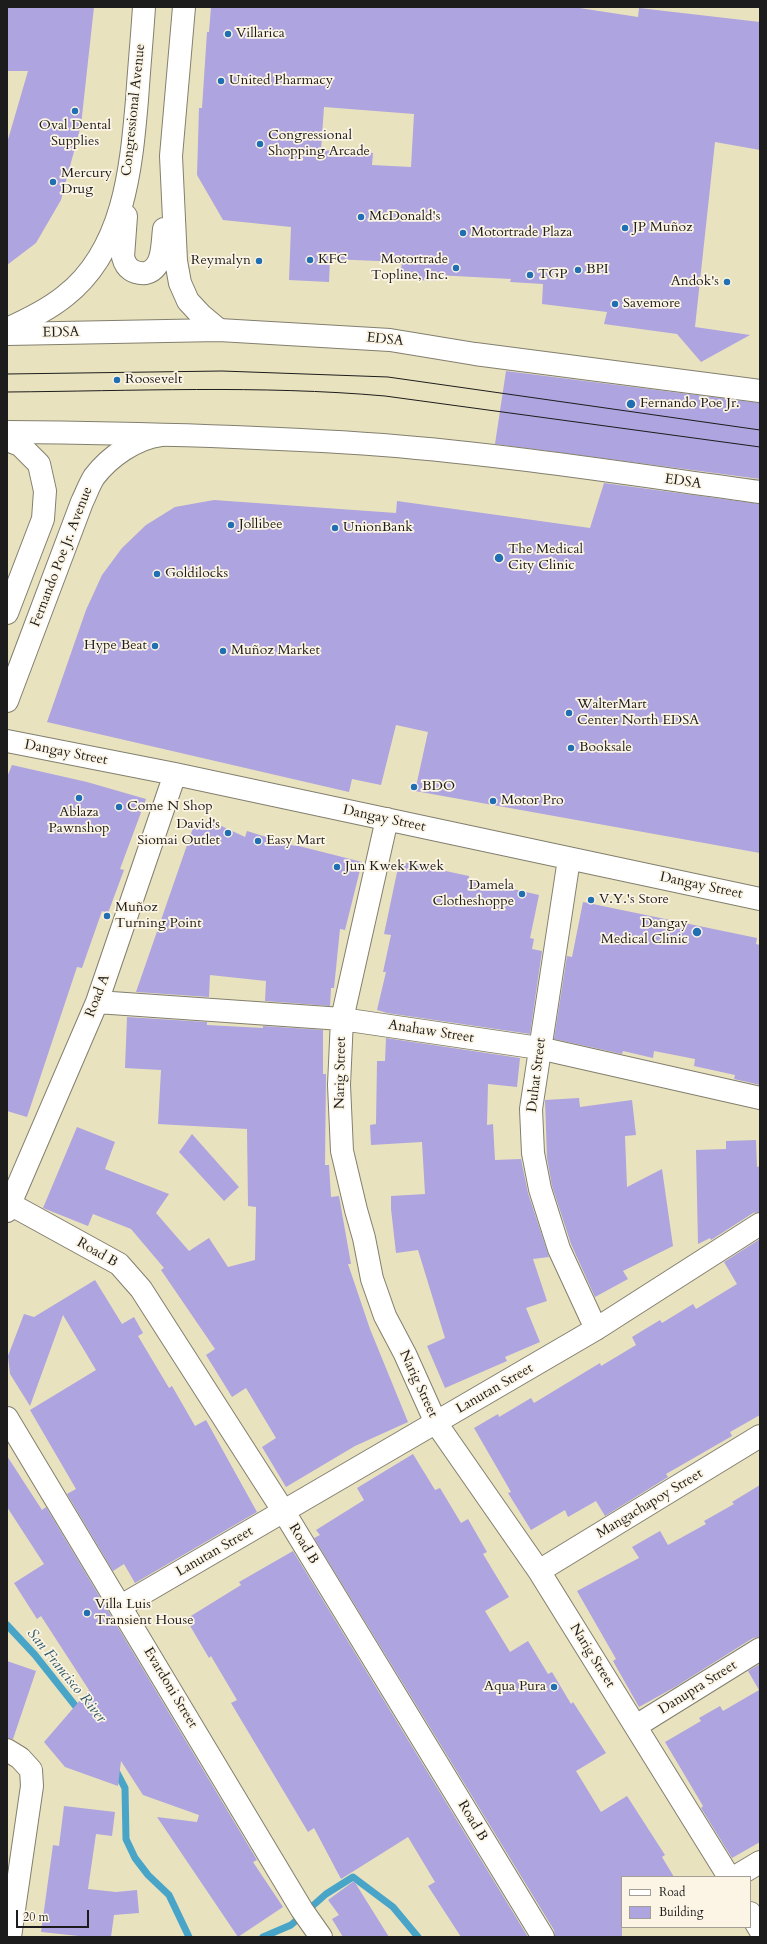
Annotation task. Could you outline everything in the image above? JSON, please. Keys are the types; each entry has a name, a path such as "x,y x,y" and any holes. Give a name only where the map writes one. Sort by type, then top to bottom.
{"main road":[{"name":"Congressional Avenue","path":"7,328 30,318 65,296 94,265 114,229 124,194 132,155 144,7"},
{"path":"132,155 122,252 126,266 131,270 141,273 150,272 161,256 184,7"},
{"path":"171,156 174,246 180,283 188,301 219,330"},
{"name":"EDSA","path":"7,334 219,330 390,340 474,354 760,391"},
{"name":"EDSA","path":"7,432 172,434 383,445 493,457 760,492"},
{"name":"Fernando Poe Jr. Avenue","path":"7,701 82,502 94,478 114,458 134,443 154,436 172,434"},
{"path":"7,440 20,445 39,464 45,491 43,519 7,613"},
{"name":"Dangay Street","path":"7,741 175,774 760,899"},
{"name":"Road A","path":"9,1208 97,1002 175,774"},
{"name":"Narig Street","path":"387,819 342,1019 339,1085 342,1151 364,1238 372,1279 385,1316 405,1354 436,1423 540,1571 728,1876"},
{"name":"Duhat Street","path":"569,859 539,1048 531,1109 533,1153 540,1190 559,1249 596,1329"},
{"name":"Anahaw Street","path":"97,1002 342,1019 539,1048 760,1098"},
{"name":"Road B","path":"9,1208 119,1264 136,1284 284,1512 543,1937"},
{"name":"Lanutan Street","path":"121,1606 596,1329 760,1224"},
{"name":"Evardoni Street","path":"7,1418 305,1913 321,1937"},
{"name":"Mangachapoy Street","path":"540,1571 760,1436"},
{"name":"Danupra Street","path":"636,1726 760,1650"},
{"path":"7,1750 20,1758 31,1770 32,1786 10,1937"},
{"path":"736,1876 760,1862"},
{"path":"751,1915 760,1930"}],"building":[{"path":"7,7 94,7 81,125 61,200 36,243 7,265 7,143 28,71 7,71"},
{"path":"211,7 573,7 638,17 639,8 760,22 760,150 715,142 695,327 750,335 701,362 677,334 604,324 607,312 542,304 543,284 510,282 511,279 436,275 436,281 400,279 402,262 330,259 329,282 289,280 291,227 223,220 197,175 199,108 202,108 207,32 209,32","holes":["324,107 414,114 411,167 372,165 373,153 321,150"]},
{"name":"Fernando Poe Jr.","path":"506,371 760,403 760,479 495,444"},
{"path":"604,483 760,504 760,853 415,791 428,732 396,725 381,785 352,779 349,792 47,722 86,610 102,575 122,548 146,525 175,507 214,500 396,513 397,501 590,528"},
{"path":"12,765 87,782 146,799 120,869 124,870 108,913 102,911 82,968 77,967 27,1117 7,1111 7,777"},
{"path":"200,820 215,823 245,837 247,831 295,846 362,862 345,930 340,929 334,988 331,988 330,1006 265,1001 266,981 210,975 209,997 136,992 194,825"},
{"path":"399,863 408,863 469,876 469,879 539,895 530,938 534,939 532,949 542,951 530,1034 387,1013 377,1010 386,972 383,972 391,935 384,934"},
{"path":"583,902 757,938 756,944 760,945 760,1085 734,1079 735,1075 694,1066 695,1059 654,1051 653,1058 623,1051 622,1054 554,1039 567,956 572,957"},
{"path":"127,1017 207,1022 207,1025 263,1028 263,1026 323,1030 323,1074 326,1074 325,1165 329,1165 331,1197 339,1196 351,1264 348,1264 370,1329 408,1422 355,1446 286,1487 262,1447 276,1438 246,1388 232,1397 206,1355 215,1349 161,1270 164,1268 131,1229 93,1214 88,1226 43,1208 77,1127 115,1142 105,1169 169,1194 156,1213 189,1251 209,1238 228,1267 255,1260 256,1207 248,1206 247,1129 158,1124 161,1070 125,1068"},
{"path":"386,1038 520,1058 517,1087 488,1084 487,1125 493,1124 495,1160 521,1159 528,1193 549,1257 533,1259 547,1301 526,1308 540,1342 505,1357 507,1361 445,1388 427,1346 445,1338 418,1250 396,1253 391,1209 391,1196 425,1194 422,1142 371,1145 370,1125 376,1124 377,1061 385,1061"},
{"path":"579,1098 580,1107 632,1100 636,1135 625,1136 627,1187 662,1169 673,1246 623,1271 628,1279 595,1297 571,1244 552,1186 547,1158 545,1100"},
{"path":"192,1134 239,1187 224,1201 179,1152"},
{"path":"756,1140 757,1167 760,1166 760,1212 753,1213 711,1240 710,1238 698,1244 696,1150 726,1149 726,1141"},
{"path":"760,1239 760,1415 730,1432 732,1436 666,1474 668,1477 605,1516 596,1501 568,1517 565,1510 531,1530 508,1493 511,1492 474,1428 498,1414 499,1417 531,1398 534,1403 600,1363 601,1366 636,1345 632,1337 660,1320 662,1323 693,1304 696,1309 737,1284 724,1262"},
{"path":"95,1280 122,1324 134,1317 143,1333 138,1336 169,1388 172,1386 195,1426 206,1420 257,1512 135,1583 124,1564 113,1571 67,1494 76,1489 30,1410 96,1370 63,1315 30,1406 10,1374 8,1356 24,1314 34,1317"},
{"path":"413,1454 435,1490 440,1488 461,1523 468,1519 487,1552 483,1554 509,1597 485,1611 510,1652 528,1641 548,1674 552,1672 571,1704 573,1702 606,1753 576,1771 601,1812 627,1796 665,1855 662,1857 673,1876 621,1876 622,1937 555,1937 554,1930 314,1538 320,1535 316,1530 364,1500 357,1488"},
{"path":"7,1456 42,1510 46,1507 257,1860 253,1862 283,1907 238,1937 157,1817 197,1822 199,1815 143,1795 121,1761 118,1786 65,1767 44,1742 89,1690 41,1616 37,1619 14,1583 44,1564 7,1507"},
{"path":"760,1485 760,1637 753,1638 675,1687 639,1707 613,1661 616,1659 577,1591 639,1558 632,1547 660,1531 668,1545 706,1524 704,1521 734,1504 732,1502"},
{"path":"293,1551 528,1937 461,1937 428,1886 435,1882 408,1837 341,1879 314,1828 308,1832 231,1703 237,1700 211,1656 209,1658 186,1619 241,1585 239,1582"},
{"path":"7,1661 36,1671 13,1739 7,1738"},
{"path":"760,1664 760,1842 732,1858 701,1808 703,1806 665,1742 701,1721 699,1718 720,1706 723,1711 759,1690 748,1671"},
{"path":"64,1806 115,1812 112,1836 96,1834 88,1889 116,1892 137,1890 139,1913 114,1915 111,1937 88,1937 41,1932 53,1845 59,1846"},
{"path":"354,1881 389,1937 343,1937 332,1919 339,1915 328,1900"}],"waterway":[{"name":"San Francisco River","path":"7,1625 35,1655 81,1713"},
{"name":"San Francisco River","path":"115,1769 125,1788 126,1839 135,1858 148,1875 169,1895 189,1937"},
{"name":"San Francisco River","path":"263,1937 291,1925 326,1894 353,1877 393,1907 418,1937"}],"tram line":[{"path":"7,374 222,371 388,377 760,430"},
{"path":"7,392 244,390 385,396 760,447"}],"place":[{"name":"Villarica","path":"228,34"},
{"name":"United Pharmacy","path":"221,81"},
{"name":"Oval Dental Supplies","path":"75,111"},
{"name":"Congressional Shopping Arcade","path":"260,144"},
{"name":"Mercury Drug","path":"53,182"},
{"name":"McDonald's","path":"361,217"},
{"name":"JP Muñoz","path":"625,228"},
{"name":"Motortrade Plaza","path":"463,233"},
{"name":"KFC","path":"310,260"},
{"name":"Reymalyn","path":"259,261"},
{"name":"Motortrade Topline, Inc.","path":"456,268"},
{"name":"BPI","path":"578,270"},
{"name":"TGP","path":"530,275"},
{"name":"Andok's","path":"727,282"},
{"name":"Savemore","path":"615,304"},
{"name":"Roosevelt","path":"117,380"},
{"name":"Fernando Poe Jr.","path":"631,404"},
{"name":"Jollibee","path":"231,525"},
{"name":"UnionBank","path":"335,528"},
{"name":"The Medical City Clinic","path":"499,558"},
{"name":"Goldilocks","path":"157,574"},
{"name":"Hype Beat","path":"155,646"},
{"name":"Muñoz Market","path":"223,651"},
{"name":"WalterMart Center North EDSA","path":"569,713"},
{"name":"Booksale","path":"571,748"},
{"name":"BDO","path":"414,787"},
{"name":"Ablaza Pawnshop","path":"79,798"},
{"name":"Motor Pro","path":"493,801"},
{"name":"Come N Shop","path":"119,807"},
{"name":"David's Siomai Outlet","path":"228,833"},
{"name":"Easy Mart","path":"258,841"},
{"name":"Jun Kwek Kwek","path":"337,867"},
{"name":"Damela Clotheshoppe","path":"522,894"},
{"name":"V.Y.'s Store","path":"591,900"},
{"name":"Muñoz Turning Point","path":"107,916"},
{"name":"Dangay Medical Clinic","path":"697,932"},
{"name":"Villa Luis Transient House","path":"87,1613"},
{"name":"Aqua Pura","path":"554,1687"}]}
